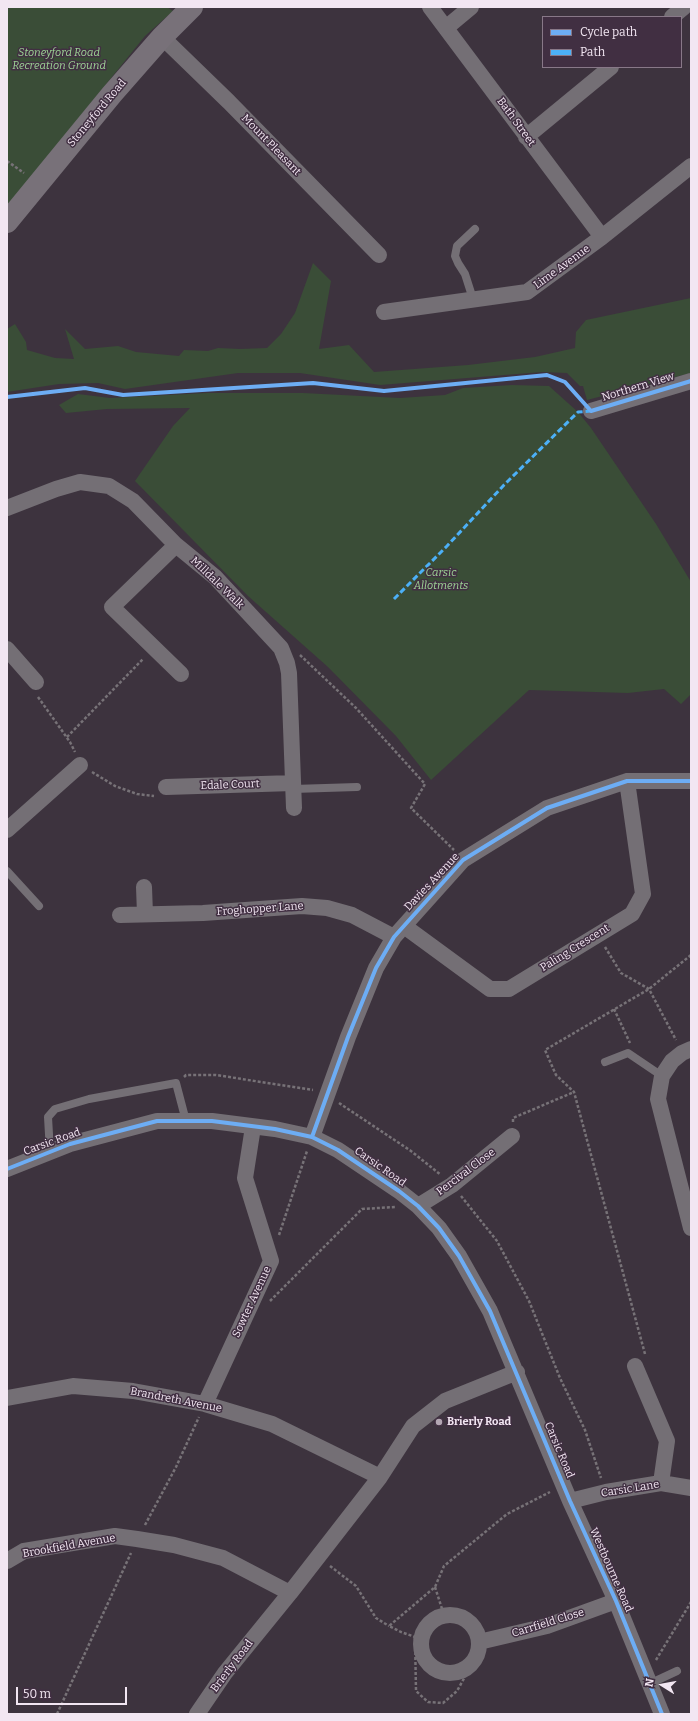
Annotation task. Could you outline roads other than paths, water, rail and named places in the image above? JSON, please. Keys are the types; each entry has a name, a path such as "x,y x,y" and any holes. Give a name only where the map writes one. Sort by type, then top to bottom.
{"main road":[{"name":"Stoneyford Road","path":"7,222 112,94 162,37 192,7"}],"street":[{"name":"Bath Street","path":"430,7 602,237"},
{"path":"446,27 471,7"},
{"path":"673,16 684,7"},
{"name":"Mount Pleasant","path":"162,37 229,102 379,255"},
{"path":"526,137 610,68"},
{"name":"Lime Avenue","path":"384,312 527,292 602,237 691,166"},
{"name":"Northern View","path":"590,411 691,381"},
{"name":"Milldale Walk","path":"7,508 56,489 80,482 109,486 133,501 176,545 215,578 283,653 289,673 294,808"},
{"path":"176,545 112,607 180,674"},
{"path":"7,649 36,682"},
{"path":"7,830 80,765"},
{"name":"Davies Avenue","path":"312,1137 348,1037 376,968 399,932 463,860 547,808 627,781 691,780"},
{"name":"Paling Crescent","path":"399,932 490,989 509,989 632,914 643,894 627,781"},
{"name":"Edale Court","path":"166,787 293,786"},
{"path":"144,887 145,914"},
{"name":"Froghopper Lane","path":"120,915 203,913 302,906 327,908 352,915 399,932"},
{"path":"687,1051 672,1061 662,1076 658,1099 691,1228"},
{"name":"Carsic Road","path":"7,1169 70,1144 157,1121 212,1121 275,1130 312,1137 338,1150 399,1191 418,1206 439,1228 459,1256 490,1311 567,1493"},
{"name":"Sowter Avenue","path":"205,1404 271,1261 245,1178 253,1127"},
{"name":"Percival Close","path":"418,1206 452,1185 512,1136"},
{"path":"635,1366 667,1441 661,1482"},
{"name":"Brierly Road","path":"198,1714 225,1673 290,1593 317,1556 380,1477 413,1426 445,1401 517,1372"},
{"name":"Brandreth Avenue","path":"7,1398 73,1386 133,1391 205,1404 272,1424 380,1477"},
{"name":"Carsic Lane","path":"567,1493 606,1492 661,1482 691,1488"},
{"name":"Westbourne Road","path":"567,1493 616,1601 662,1714"},
{"name":"Brookfield Avenue","path":"7,1561 24,1551 115,1536 174,1545 223,1558 290,1593"},
{"name":"Carrfield Close","path":"479,1642 547,1626 616,1601"},
{"path":"444,1615 454,1615 464,1618 472,1624 477,1632 479,1642 479,1650 472,1664 454,1674 435,1670 428,1664 422,1656 418,1636 430,1622 444,1615"}],"lane":[{"path":"473,299 465,274 455,256 457,246 475,229"},
{"path":"293,786 357,786"},
{"path":"7,871 39,906"},
{"path":"605,1062 628,1053 662,1076"},
{"path":"50,1152 48,1117 55,1109 89,1099 176,1083 186,1121"},
{"path":"647,1680 677,1671"}],"place":[{"name":"Brierly Road","path":"439,1422"}],"park label":[{"name":"Stoneyford Road Recreation Ground","path":"59,59"},
{"name":"Carsic Allotments","path":"441,579"}]}
